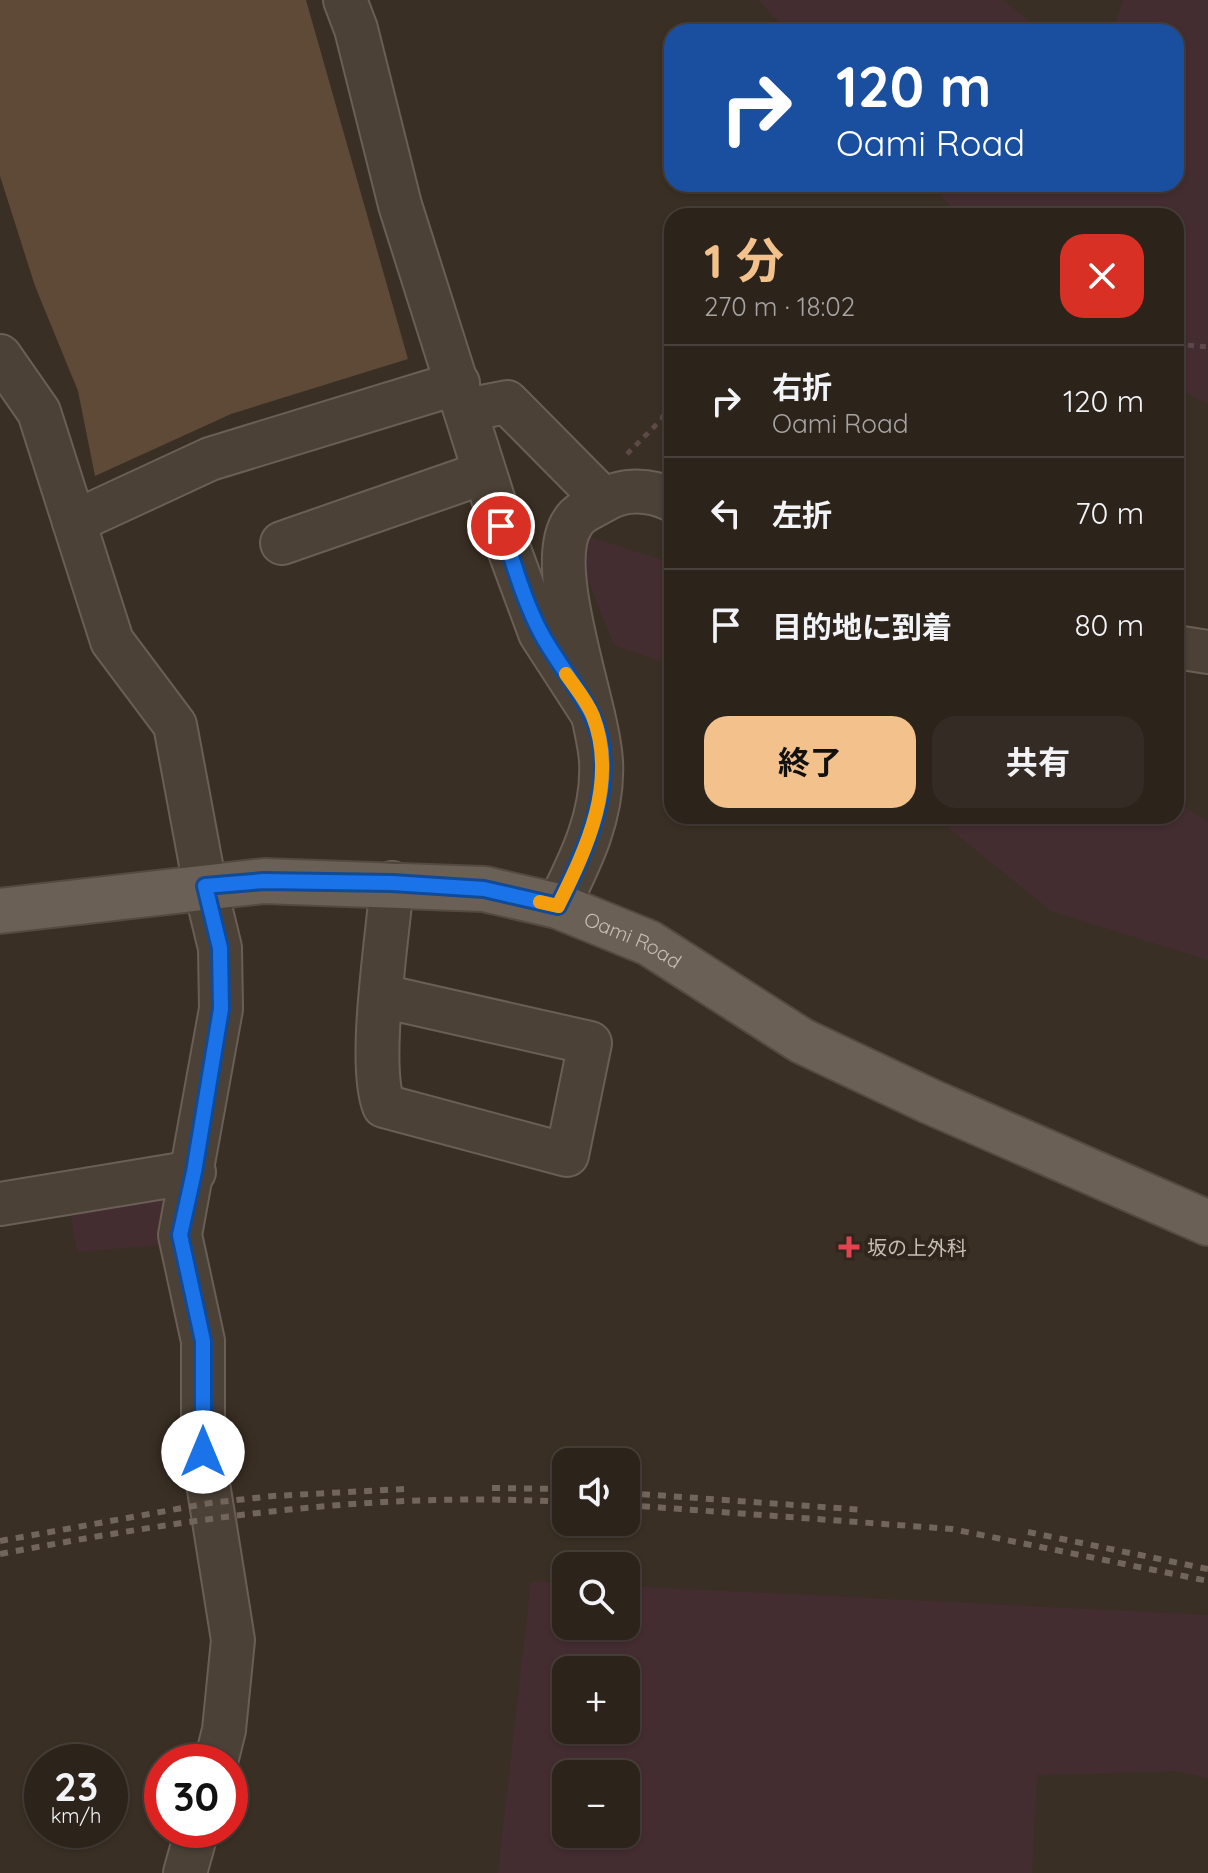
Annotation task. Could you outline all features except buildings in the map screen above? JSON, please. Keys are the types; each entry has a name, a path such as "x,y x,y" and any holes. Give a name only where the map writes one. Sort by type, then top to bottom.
{"main road":[{"name":"Oami Road","path":"0,911 205,886 277,881 392,883 484,889 558,906 649,943 802,1041 929,1101 1208,1223"}],"street":[{"path":"345,0 400,205 462,397 483,473 540,633 593,715"},
{"path":"0,356 39,412 112,641 175,725 205,886 220,948 221,1009 194,1172 180,1235 203,1341 203,1452 233,1640 220,1744"},
{"path":"74,522 210,459 462,397 507,402 598,494"},
{"path":"282,543 483,473"},
{"path":"558,906 582,857 601,800 601,759 571,618 563,546 573,520 598,494 658,492 664,495"},
{"path":"1184,648 1208,652"},
{"path":"382,996 590,1043 567,1155 384,1106 377,1088 382,996 392,883"},
{"path":"0,1204 194,1172"},
{"path":"185,1873 192,1848"}],"path":[{"path":"1184,345 1208,347"},
{"path":"598,494 664,413"}],"shaded area":[{"path":"0,0 306,0 408,359 231,414 95,476 78,391 35,286 0,176"},
{"path":"758,0 1003,0 1034,24 780,24"},
{"path":"1123,0 1208,0 1208,404 1184,391 1184,208 952,208 938,192 1184,192 1184,24 1115,24"},
{"path":"568,530 664,560 664,662 614,645"},
{"path":"1184,806 1208,822 1208,960 1051,911 944,824 1184,824"},
{"path":"174,1196 162,1245 77,1252 69,1202"},
{"path":"531,1581 552,1582 552,1640 640,1640 640,1587 1208,1615 1208,1778 1176,1771 1037,1775 1032,1873 498,1873"}],"railway":[{"path":"492,1488 552,1489"},
{"path":"0,1541 210,1503 273,1496 404,1489"},
{"path":"640,1494 865,1510"},
{"path":"0,1554 142,1529 282,1510 422,1500 552,1502"},
{"path":"640,1506 952,1529 1208,1581"},
{"path":"1028,1532 1208,1569"}],"slow traffic":[{"path":"540,902 558,906 582,857 601,800 601,759 593,715 566,674"}],"place":[{"name":"坂の上外科","path":"849,1247"}],"route":[{"path":"203,1452 203,1341 180,1235 194,1172 221,1009 220,948 205,886 264,881 392,883 484,889 558,906 582,857 601,800 601,759 593,715 540,633 501,526"}]}
